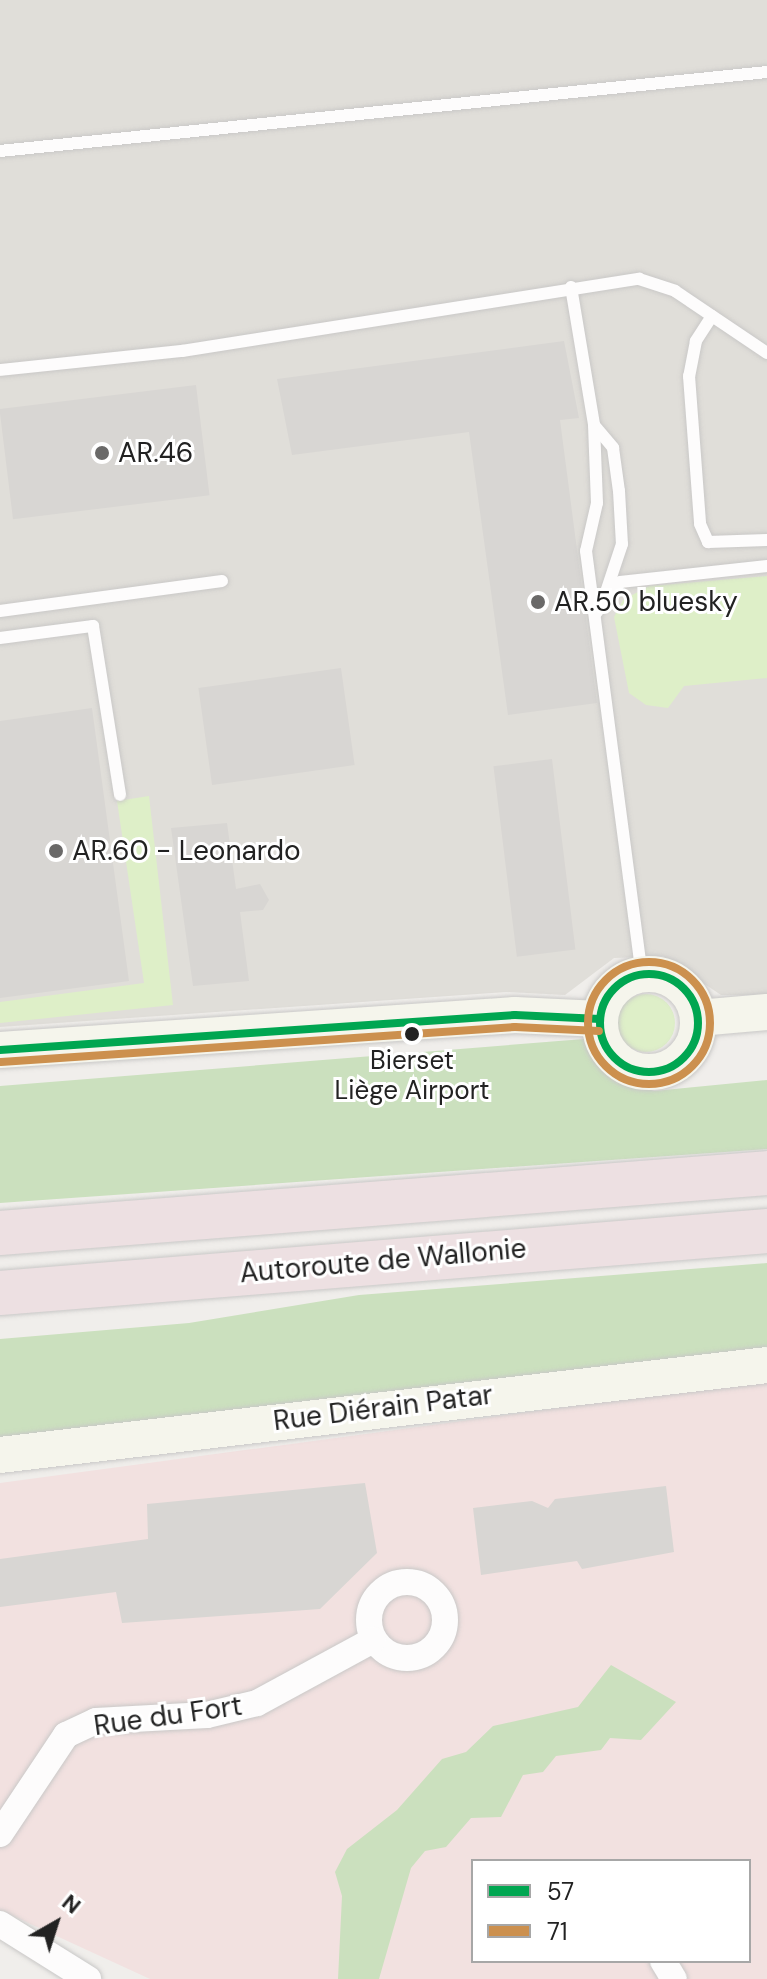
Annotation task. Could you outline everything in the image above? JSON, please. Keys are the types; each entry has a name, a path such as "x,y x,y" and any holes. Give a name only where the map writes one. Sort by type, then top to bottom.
{"highway":[{"name":"Autoroute de Wallonie","path":"0,1233 767,1173"},
{"name":"Autoroute de Wallonie","path":"0,1293 767,1231"}],"street":[{"path":"642,975 679,985 698,1018 697,1036 675,1065 640,1071 610,1053 600,1019 614,989 642,975"},
{"path":"698,1018 767,1012"},
{"path":"0,1050 503,1015 600,1019"},
{"name":"Rue Diérain Patar","path":"0,1455 767,1365"},
{"name":"Rue du Fort","path":"0,1834 66,1735 96,1721 207,1715 257,1703 373,1640"},
{"path":"0,1924 88,1979"}],"lane":[{"path":"0,151 767,72"},
{"path":"0,370 182,351 571,287 639,279 712,316 767,353"},
{"path":"571,287 594,425 597,503 586,551 642,975"},
{"path":"712,316 696,341 689,376 700,524 708,542 767,540"},
{"path":"594,425 613,448 622,544 594,616"},
{"path":"604,595 620,582 767,566"},
{"path":"0,611 222,581"},
{"path":"0,638 93,626 120,795"}],"shaded area":[{"path":"0,0 767,0 767,995 721,995 663,956 614,958 565,995 506,992 0,1027"},
{"path":"767,1380 767,1979 150,1979 0,1910 0,1483"}],"green space":[{"path":"767,576 767,678 684,686 668,708 646,705 629,693 614,617 623,600 649,586"},
{"path":"149,796 173,1005 0,1023 0,1002 144,983 117,801"},
{"path":"646,994 667,1002 675,1023 667,1044 646,1052 625,1044 617,1023 625,1002"},
{"path":"584,1039 607,1074 654,1091 767,1080 767,1149 0,1203 0,1086"},
{"path":"767,1263 767,1352 0,1443 0,1339 189,1323 359,1295"},
{"path":"611,1665 676,1702 641,1740 610,1738 601,1750 556,1756 543,1772 523,1775 501,1817 471,1818 446,1847 425,1851 411,1868 379,1979 338,1979 342,1896 335,1872 347,1849 397,1810 442,1759 466,1752 493,1726 578,1707"}],"building":[{"path":"564,341 579,418 560,420 597,703 508,715 469,432 292,455 277,379"},
{"name":"AR.46","path":"196,385 210,495 13,519 0,409"},
{"path":"341,668 355,765 212,785 198,688"},
{"name":"AR.60 - Leonardo","path":"92,708 129,981 0,998 0,721"},
{"path":"552,759 575,950 517,957 493,766"},
{"path":"227,823 236,889 260,884 269,900 263,910 240,912 249,981 193,986 171,828"},
{"path":"365,1483 377,1553 320,1609 122,1623 116,1592 0,1607 0,1559 148,1539 147,1504"},
{"path":"666,1486 674,1552 582,1569 577,1561 481,1575 473,1508 532,1501 548,1508 555,1499"}],"transit line":[{"name":"71","path":"649,962 672,967 692,980 705,1000 710,1023 705,1046 692,1066 672,1079 649,1084 626,1079 606,1066 593,1046 588,1023 593,1000 606,980 626,967 649,962"},
{"name":"57","path":"649,974 668,978 683,989 694,1004 698,1023 694,1042 683,1057 668,1068 649,1072 630,1068 615,1057 604,1042 600,1023 604,1004 615,989 630,978 649,974"},
{"name":"57","path":"0,1050 515,1015 600,1019"},
{"name":"71","path":"1,1062 515,1027 599,1031"}],"place":[{"name":"AR.46","path":"102,453"},
{"name":"AR.50 bluesky","path":"538,602"},
{"name":"AR.60 - Leonardo","path":"56,851"},
{"name":"Bierset Liège Airport","path":"412,1034"}]}
